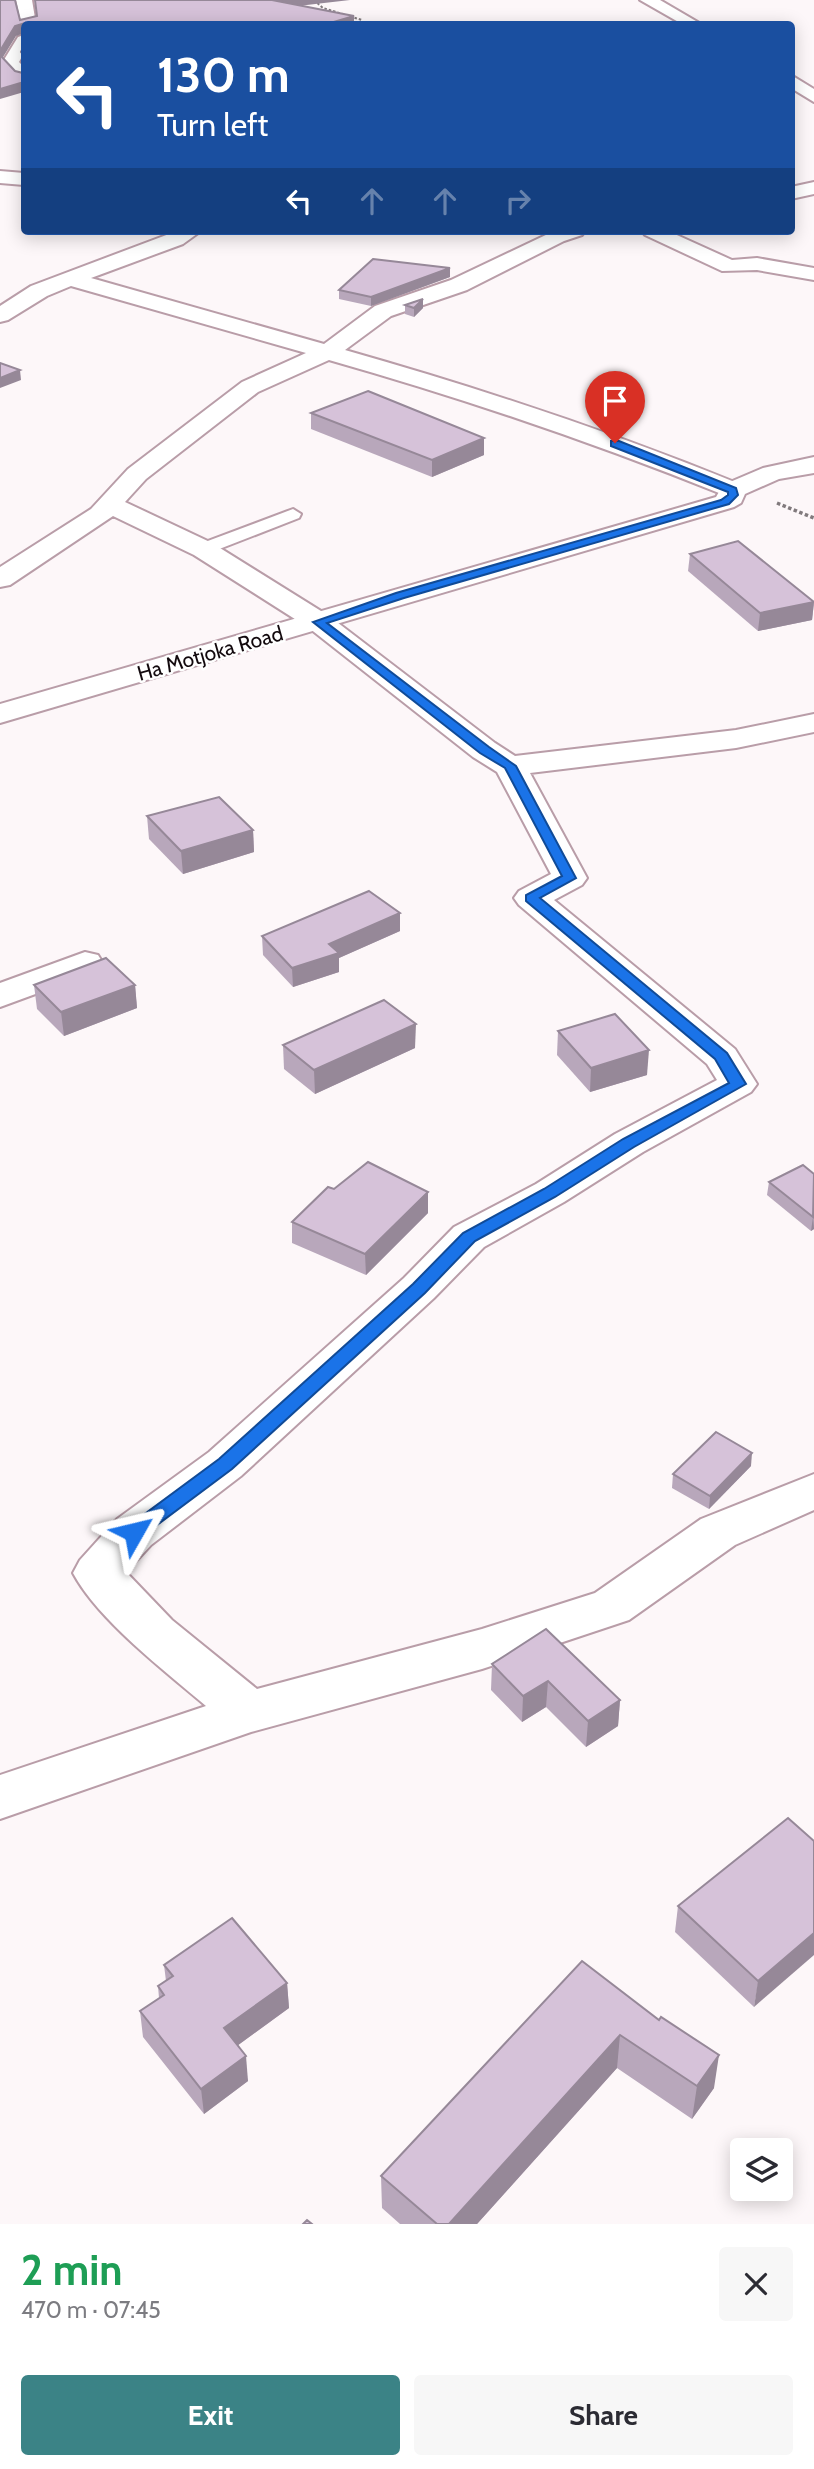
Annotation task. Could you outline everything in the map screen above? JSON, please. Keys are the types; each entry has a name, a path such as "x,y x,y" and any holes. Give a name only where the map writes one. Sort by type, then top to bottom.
{"street":[{"path":"24,0 28,21"},
{"path":"648,0 687,21"},
{"path":"21,44 5,65 21,73"},
{"path":"795,83 814,97"},
{"path":"0,177 21,179"},
{"path":"795,193 814,188"},
{"path":"0,316 39,291 184,235"},
{"path":"0,579 100,515 137,474 250,387 329,351 383,311 458,285 563,235"},
{"path":"661,235 729,267 757,264 814,274"},
{"path":"70,279 329,351 612,442 733,490"},
{"name":"Ha Motjoka Road","path":"0,714 725,502 732,498 733,490 772,473 814,465"},
{"path":"110,505 203,549 319,622 484,750 510,766 569,878 531,898 722,1057 738,1084 629,1143 550,1193 469,1237 419,1288 225,1464 134,1532 97,1573 155,1634 249,1712"},
{"path":"510,766 737,739 814,723"},
{"path":"0,996 85,962"},
{"path":"0,1797 249,1712 482,1649 612,1607 718,1532 814,1491"}],"lane":[{"path":"203,549 293,514"}],"path":[{"path":"314,0 323,8 362,21"},
{"path":"329,15 340,13"}],"building":[{"path":"0,0 15,0 20,20 37,16 35,0 272,0 354,16 337,21 21,21 0,51"},
{"path":"0,55 15,71 21,72 21,83 0,89"},
{"path":"373,259 450,268 371,297 339,290"},
{"path":"423,299 414,308 405,305"},
{"path":"0,363 20,370 0,378"},
{"path":"368,391 484,438 432,460 311,413"},
{"path":"738,541 814,602 760,613 690,554"},
{"path":"219,797 253,830 181,851 147,816"},
{"path":"369,891 400,913 329,944 339,953 292,968 262,936"},
{"path":"106,958 135,985 61,1012 34,985"},
{"path":"384,1000 416,1024 314,1070 283,1045"},
{"path":"615,1014 649,1050 591,1068 558,1031"},
{"path":"368,1162 428,1192 365,1254 292,1222 328,1187 334,1189"},
{"path":"803,1165 814,1174 813,1217 769,1182"},
{"path":"716,1432 752,1453 710,1496 673,1474"},
{"path":"546,1629 620,1700 588,1721 548,1681 523,1696 492,1664"},
{"path":"788,1818 814,1841 814,1933 758,1981 678,1906"},
{"path":"232,1918 287,1983 224,2028 246,2056 201,2089 140,2011 164,1995 158,1986 173,1976 164,1965"},
{"path":"582,1961 659,2020 661,2017 719,2055 697,2086 620,2035 449,2224 437,2224 381,2176"}],"route":[{"path":"134,1532 225,1464 419,1288 469,1237 550,1193 629,1143 738,1084 722,1057 531,898 569,878 510,766 484,750 319,622 400,595 732,498 733,490 615,443"}]}
